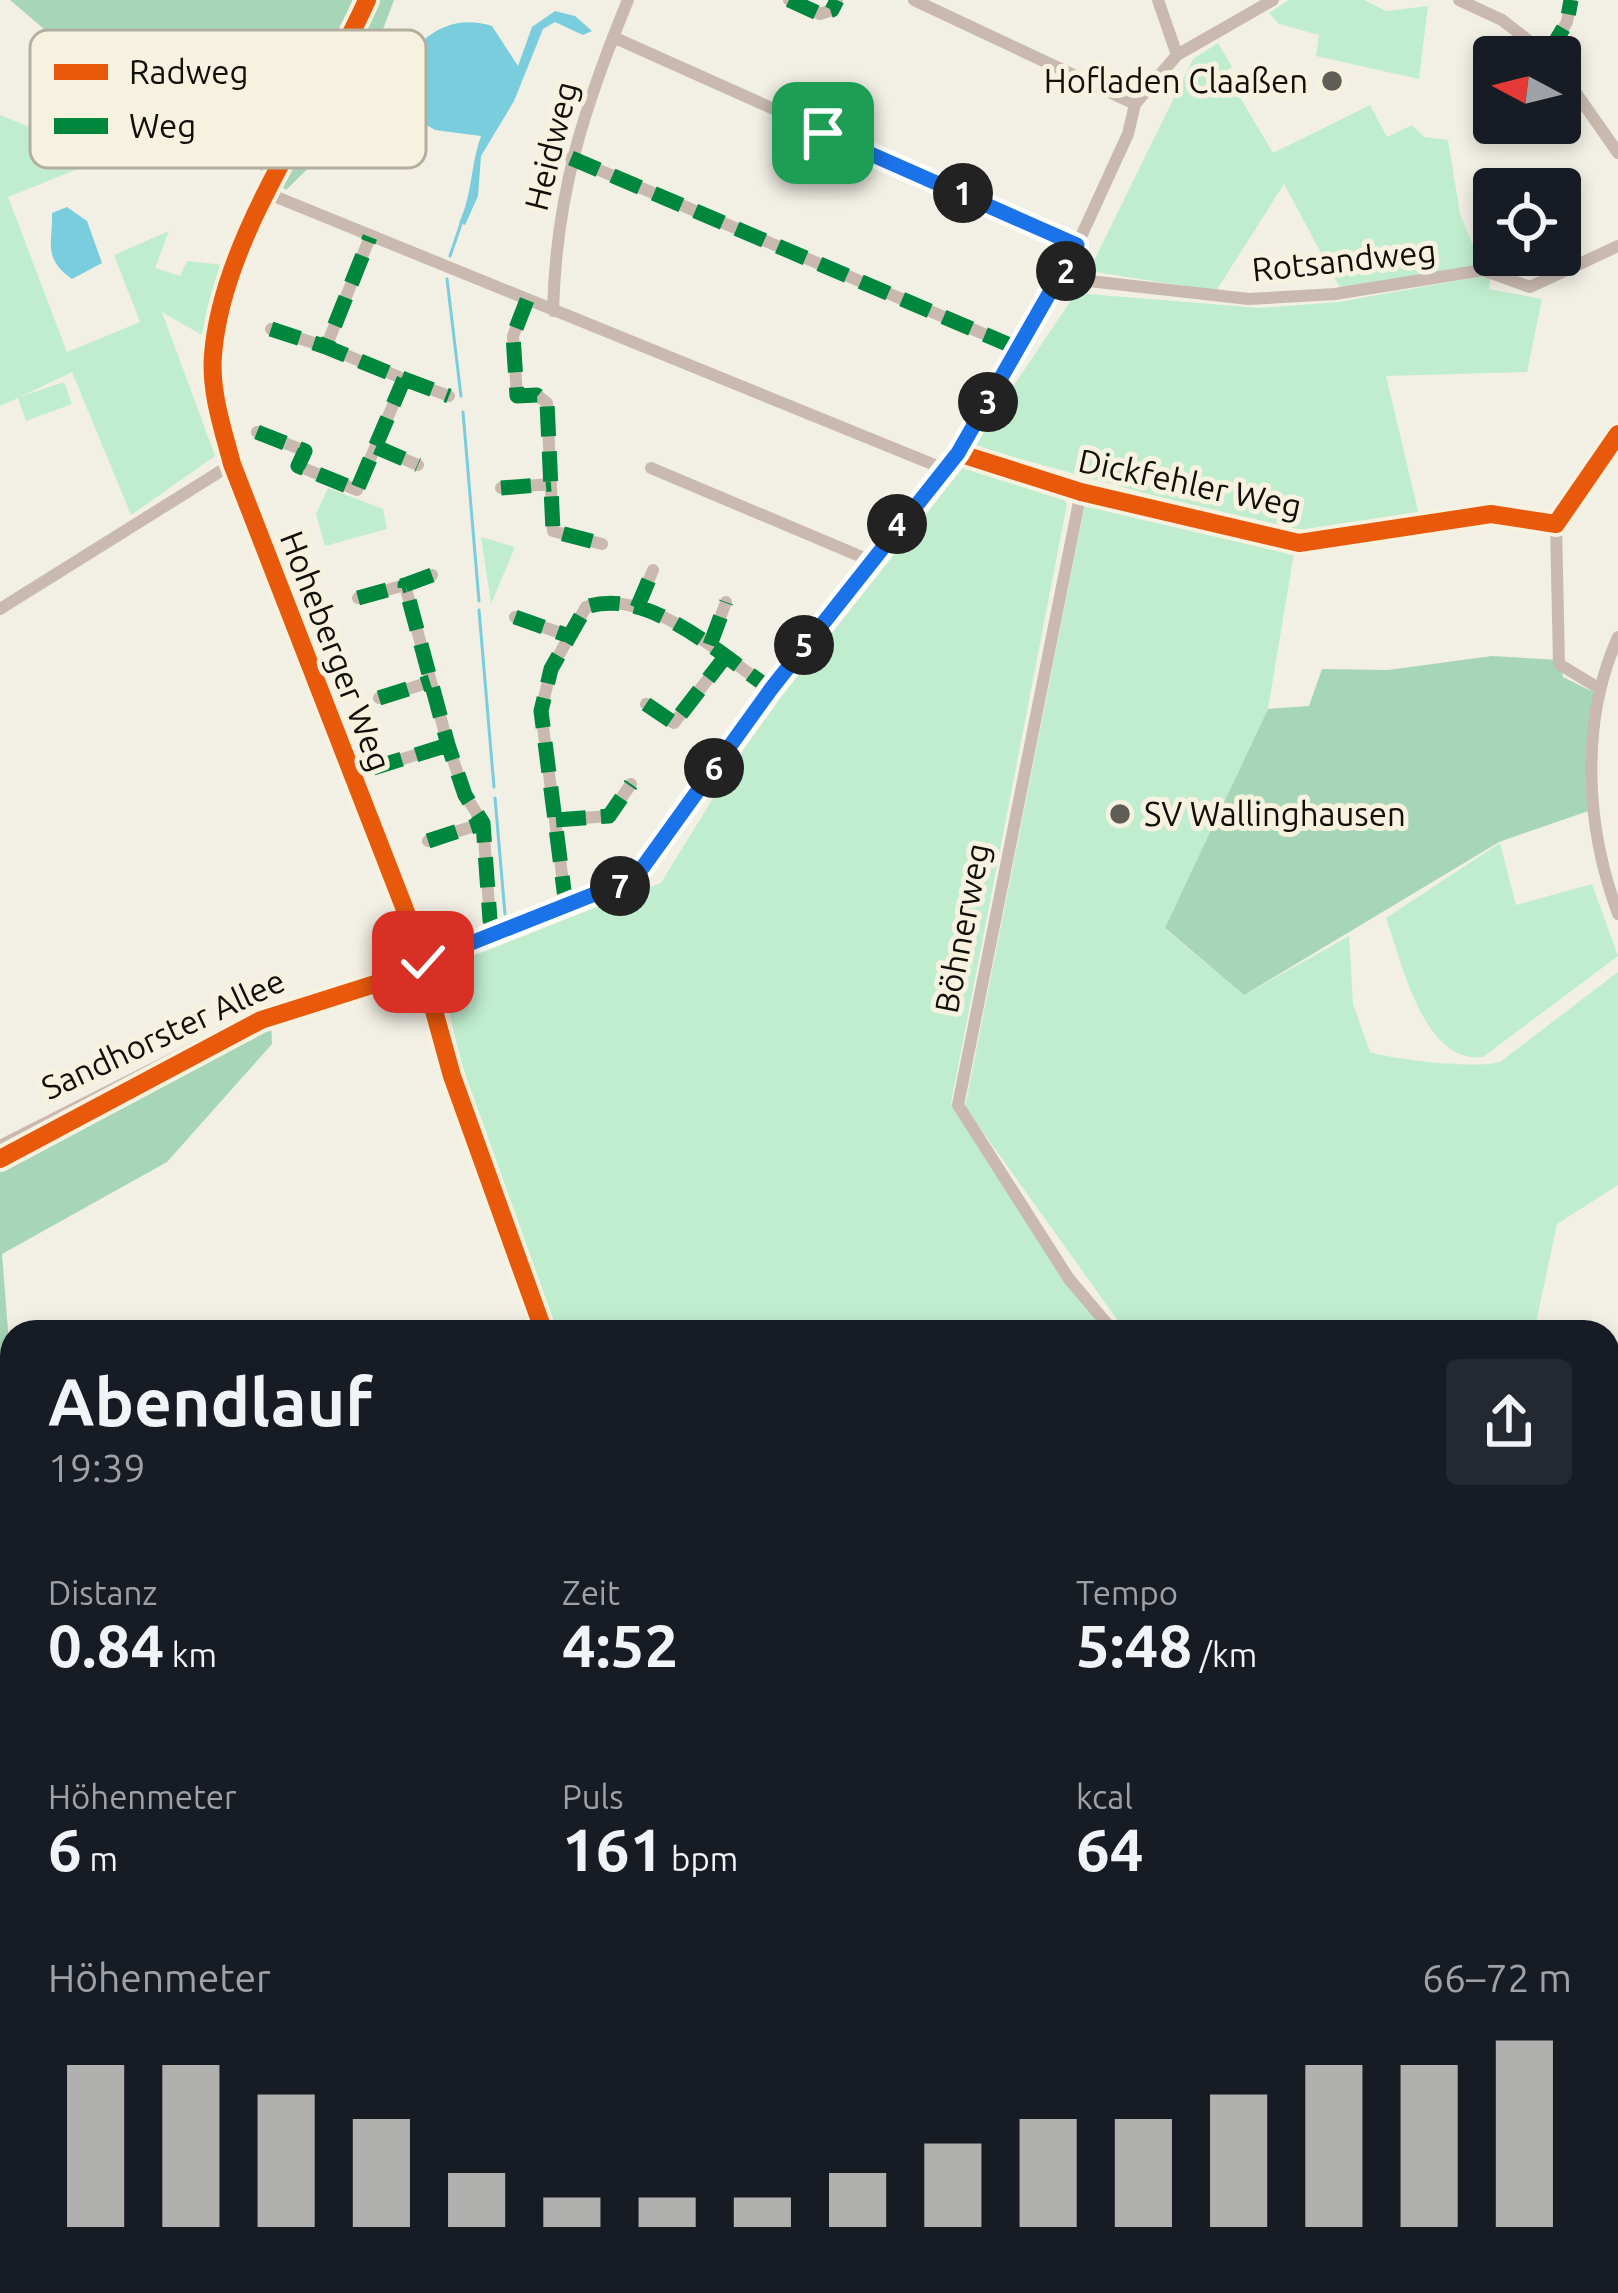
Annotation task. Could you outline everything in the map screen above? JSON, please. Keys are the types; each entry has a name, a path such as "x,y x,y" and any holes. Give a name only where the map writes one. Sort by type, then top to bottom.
{"street":[{"name":"Hoheberger Weg","path":"352,30 367,0"},
{"name":"Heidweg","path":"553,310 560,207 571,158 583,109 628,0"},
{"path":"789,0 820,14 832,10 836,0"},
{"path":"914,0 1135,104 1178,55 1274,0"},
{"path":"1159,0 1178,55"},
{"path":"1460,0 1523,36"},
{"path":"1560,36 1570,0"},
{"path":"613,37 1077,245"},
{"path":"1581,100 1618,153"},
{"name":"Sandhorster Allee","path":"0,1146 255,1017 423,962 635,878 869,560 958,453 1062,278 1128,134 1135,104"},
{"path":"571,158 1019,349"},
{"name":"Hoheberger Weg","path":"282,168 223,303 213,356 214,390 232,464 423,962 452,1076 540,1320"},
{"path":"269,194 941,468"},
{"path":"326,347 370,237"},
{"name":"Rotsandweg","path":"1062,278 1250,298 1335,294 1483,270 1530,287 1618,246"},
{"path":"517,396 513,336 526,300"},
{"path":"272,329 448,396"},
{"path":"257,432 305,451 298,466 357,490 404,380"},
{"path":"500,399 537,395 547,403 553,531 602,544"},
{"path":"1600,689 1559,664 1556,524 1618,434"},
{"path":"376,447 418,465"},
{"name":"Dickfehler Weg","path":"958,453 1081,492 1299,543 1491,514 1556,524"},
{"path":"0,609 232,464"},
{"path":"651,468 869,560"},
{"path":"501,488 551,484"},
{"name":"Böhnerweg","path":"1081,492 1013,806 958,1105 1069,1279 1104,1320"},
{"path":"637,608 653,570"},
{"path":"358,598 432,575"},
{"path":"405,585 448,746 465,795 483,823 490,920 496,934"},
{"path":"566,906 541,711 566,635 586,607 610,599 637,608 710,645 771,689"},
{"path":"710,645 726,602"},
{"path":"515,617 566,635"},
{"path":"1618,638 1600,689 1590,767 1593,810 1618,914"},
{"path":"646,704 674,723 725,657"},
{"path":"379,698 430,682"},
{"path":"373,768 448,746"},
{"path":"556,820 610,816 631,784"},
{"path":"428,841 483,823"}],"green space":[{"path":"10,0 394,0 383,30 45,30"},
{"path":"1289,0 1364,0 1386,11 1428,6 1419,79 1316,56 1319,35 1279,24 1269,13"},
{"path":"1218,43 1232,67 1225,72 1273,153 1370,105 1387,137 1412,125 1424,137 1448,140 1460,214 1473,246 1473,266 1340,288 1284,184 1216,291 1089,271 1193,59"},
{"path":"0,115 30,127 30,168 80,168 8,197 67,352 140,322 114,255 169,231 155,268 180,276 187,261 225,265 202,335 162,312 215,456 131,515 72,372 20,397 64,382 72,404 26,421 18,398 0,406"},
{"path":"258,168 308,168 286,190"},
{"path":"1483,276 1490,277 1489,289 1542,299 1527,372 1386,376 1419,515 1326,529 1276,529 973,446 1076,293 1259,308 1339,302"},
{"path":"962,462 1061,493 1067,504 951,1103 1067,1284 1098,1320 551,1320 458,1054 444,983 457,958 661,883 753,733"},
{"path":"328,488 383,509 387,529 325,546 316,514"},
{"path":"1086,499 1295,547 1268,709 1165,929 1244,995 1349,936 1353,1004 1370,1052 1436,1063 1500,1062 1618,972 1618,1185 1557,1224 1537,1320 1117,1320 965,1107"},
{"path":"481,537 515,547 491,604"},
{"path":"1492,656 1560,660 1563,677 1601,696 1594,809 1499,842 1244,995 1165,928 1268,709 1309,706 1322,669 1388,670"},
{"path":"1500,843 1516,905 1592,884 1618,956 1483,1057 1462,1055 1430,1028 1418,1007 1386,918"},
{"path":"271,1022 272,1044 167,1162 2,1254 7,1320 0,1320 0,1150"}],"water":[{"path":"555,11 575,16 592,31 583,35 555,22 543,29 514,101 481,156 478,196 465,225 459,223 481,136 426,125 426,38 459,23 492,26 518,66 532,27"},
{"path":"67,207 87,221 102,263 72,279 56,264 51,249 52,213"}],"waterway":[{"path":"450,256 461,224"},
{"path":"447,279 461,396"},
{"path":"463,412 479,601"},
{"path":"479,610 494,787"},
{"path":"495,798 505,914"}],"marked path":[{"path":"789,0 820,14 832,10 837,0"},
{"path":"1559,36 1571,0"},
{"path":"571,158 1019,349"},
{"path":"257,432 305,451 298,466 357,490 404,379 326,347 370,237"},
{"path":"527,300 513,336 517,396 537,395 547,403 553,531 602,544"},
{"path":"271,329 326,347"},
{"path":"404,379 449,396"},
{"path":"376,447 418,465"},
{"path":"501,488 551,484"},
{"path":"637,608 653,570"},
{"path":"432,575 405,585 448,745 465,795 483,823 490,920 496,934"},
{"path":"358,598 405,585"},
{"path":"710,645 726,602"},
{"path":"566,906 541,711 551,669 586,607 610,603 659,615 771,689"},
{"path":"515,617 566,635"},
{"path":"646,704 674,723 725,657"},
{"path":"379,698 430,682"},
{"path":"373,768 448,745"},
{"path":"556,820 609,816 631,784"},
{"path":"428,841 483,823"}],"cycle path":[{"path":"353,30 367,0"},
{"path":"278,168 234,265 220,310 213,355 218,410 232,464 409,920 452,1076 540,1320"},
{"path":"0,1159 261,1020 416,971 415,965 635,878 771,689 958,453 1081,492 1299,543 1491,514 1556,524 1618,434"}],"place":[{"name":"Hofladen Claaßen","path":"1332,81"},
{"name":"SV Wallinghausen","path":"1120,814"}],"route":[{"path":"423,962 635,878 771,689 941,468 958,453 1062,278 1077,245 823,133"}]}
